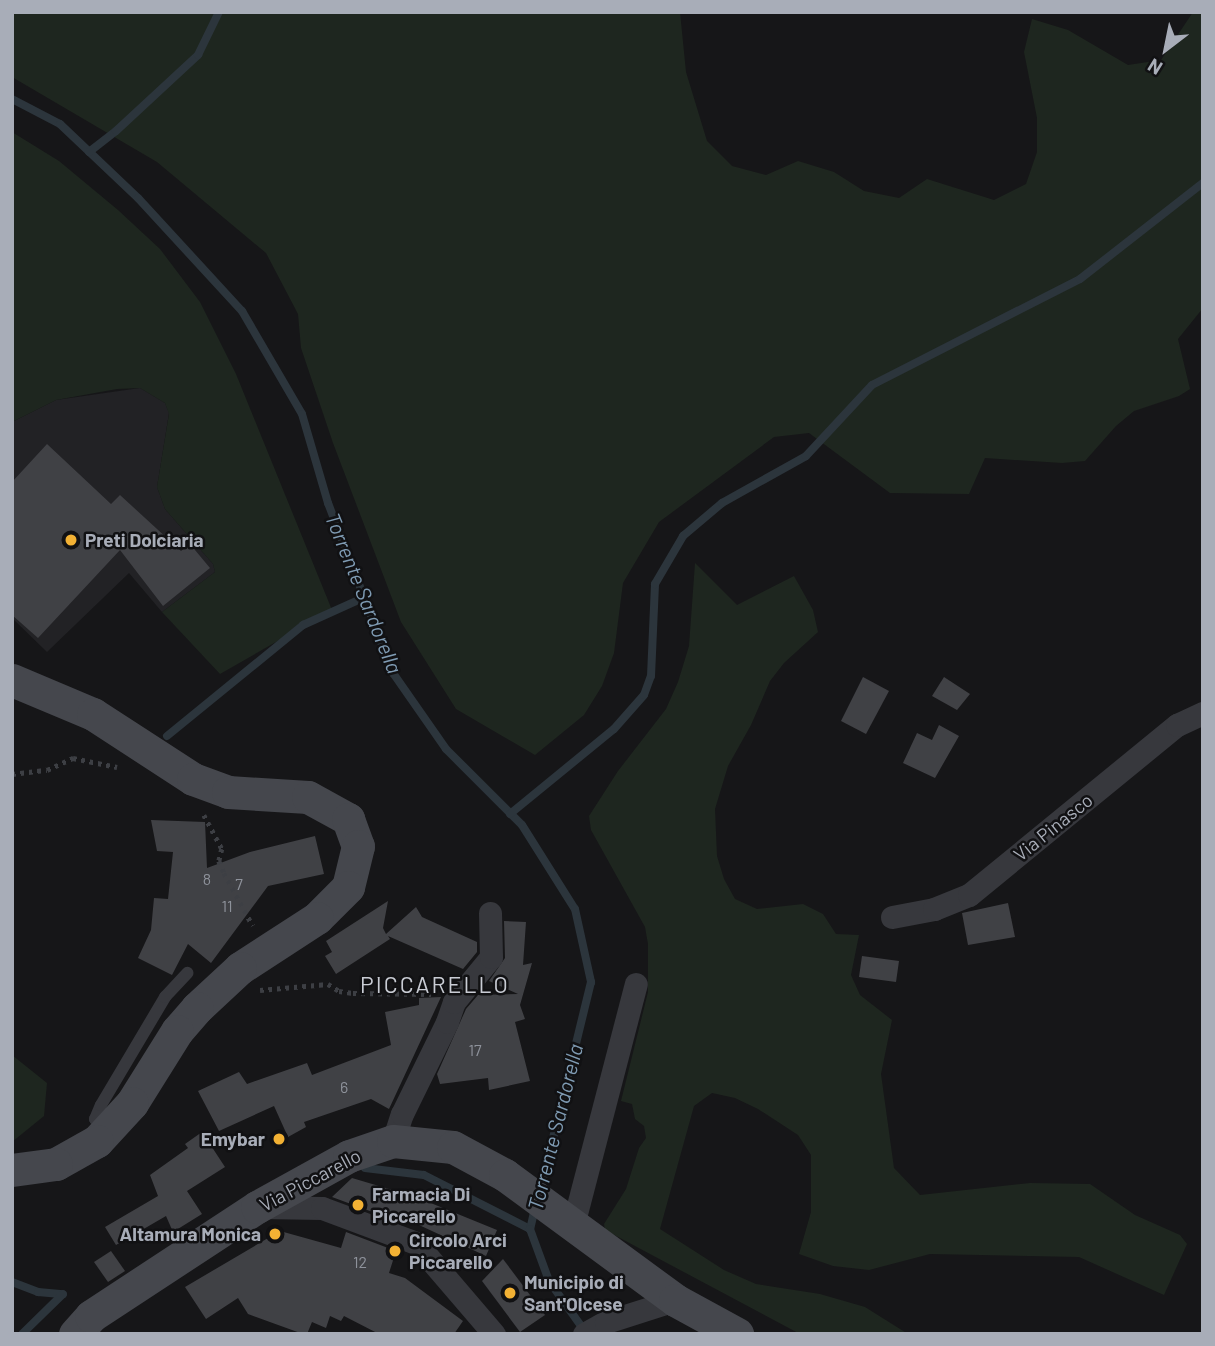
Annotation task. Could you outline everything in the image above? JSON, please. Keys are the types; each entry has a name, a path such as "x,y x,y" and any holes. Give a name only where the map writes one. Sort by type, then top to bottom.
{"main road":[{"path":"12,680 93,714 133,757 228,792 308,797 348,819 358,846 348,887 317,918 254,960 197,1008 177,1031 132,1103 97,1141 56,1164 12,1170"},
{"name":"Via Piccarello","path":"75,1334 91,1316 257,1207 349,1156 393,1141 453,1147 505,1175 675,1300 737,1334"}],"street":[{"name":"Via Pinasco","path":"892,917 934,909 969,895 1177,725 1203,713"},
{"path":"393,1141 402,1114 447,1023 454,1002 491,957 490,914"},
{"path":"564,1218 636,984"},
{"path":"257,1207 321,1208 416,1243 494,1334"},
{"path":"584,1334 606,1322 675,1300"}],"lane":[{"path":"106,1131 95,1119 101,1105 165,997 187,973"}],"path":[{"path":"12,774 47,770 74,758 103,762 133,757"},
{"path":"202,813 211,824 222,849 219,861 254,960 253,991 328,984 339,991 353,993 463,992"}],"shaded area":[{"path":"12,12 680,12 686,72 707,141 732,166 766,175 798,161 834,172 864,191 899,198 927,179 994,200 1026,184 1037,152 1037,118 1024,52 1032,19 1068,30 1128,65 1161,60 1193,12 1203,12 1203,308 1178,339 1190,389 1179,396 1134,411 1116,426 1085,461 1062,463 985,458 969,494 890,493 809,433 774,437 659,522 623,583 614,653 602,686 584,715 535,755 456,709 401,622 333,443 301,348 298,314 266,253 157,162 12,77"},
{"path":"12,132 59,161 118,210 160,249 200,302 236,374 332,610 220,674 162,612 215,572 213,564 165,509 157,487 169,414 165,403 140,388 117,389 56,400 12,422"},
{"path":"140,388 165,403 169,413 157,487 165,509 213,564 215,572 162,612 129,573 47,652 12,618 12,422 56,400"},
{"path":"695,563 737,605 794,576 813,610 818,632 784,663 770,681 751,725 728,766 715,809 717,856 724,879 735,899 757,909 803,904 823,914 836,934 859,935 851,975 860,995 892,1020 881,1074 894,1168 920,1195 1030,1183 1090,1184 1135,1215 1180,1235 1187,1244 1164,1295 1079,1257 930,1254 869,1270 833,1266 799,1254 811,1212 811,1155 798,1135 758,1109 735,1098 712,1093 694,1106 660,1229 724,1270 756,1284 820,1294 865,1307 908,1334 800,1334 605,1230 604,1224 626,1189 639,1148 646,1138 644,1126 635,1119 632,1104 621,1101 648,992 648,944 645,927 591,830 589,816 618,771 666,709 678,682 689,646"},
{"path":"12,1055 47,1083 44,1116 12,1142"}],"building":[{"name":"Preti Dolciaria","path":"47,444 111,504 120,495 181,551 190,544 210,568 163,606 120,550 38,638 12,615 12,482"},
{"path":"863,677 889,691 866,734 841,721"},
{"path":"944,677 970,694 957,710 932,696"},
{"path":"939,725 959,736 935,778 903,763 917,733 932,740"},
{"path":"151,820 205,822 207,868 250,852 315,836 324,874 268,886 211,963 188,944 172,975 138,958 151,930 154,898 168,899 173,852 157,851"},
{"path":"388,901 383,928 386,934 416,907 422,917 477,942 477,952 463,969 388,936 390,939 336,974 325,956 332,952 326,941"},
{"path":"1008,903 1015,937 968,945 962,913"},
{"path":"504,921 526,922 523,965 532,963 520,1005 525,1019 515,1022 530,1081 489,1090 488,1078 440,1084 437,1074 466,1009 478,995 518,994 489,981 505,958"},
{"path":"862,956 899,961 896,982 859,977"},
{"path":"441,997 389,1109 371,1099 304,1122 306,1127 288,1137 274,1106 219,1131 198,1091 239,1072 247,1084 307,1063 312,1075 391,1045 385,1012 419,1005 419,998"},
{"path":"202,1132 225,1167 187,1191 202,1214 173,1232 166,1216 116,1245 105,1227 158,1196 150,1175 188,1148 185,1144"},
{"path":"352,1178 416,1197 497,1230 486,1256 406,1219 405,1224 332,1197"},
{"path":"280,1231 341,1248 346,1232 396,1251 389,1273 405,1278 463,1321 454,1334 379,1334 344,1316 341,1321 330,1316 326,1328 312,1322 307,1334 303,1334 248,1314 238,1298 206,1319 185,1287"},
{"path":"111,1251 125,1271 108,1282 94,1262"},
{"name":"Municipio di Sant'Olcese","path":"503,1259 545,1315 520,1332 482,1281"}],"waterway":[{"path":"89,152 116,131 198,55 219,12"},
{"name":"Torrente Sardorella","path":"12,99 60,124 138,198 242,311 302,414 328,503 393,673 446,749 522,825 575,909 591,982 540,1192"},
{"path":"510,814 614,729 644,695 651,676 655,584 683,536 722,503 806,456 872,385 1080,279 1203,183"},
{"path":"167,736 303,625 363,598"},
{"path":"365,1168 424,1175 530,1229"},
{"name":"Torrente Sardorella","path":"535,1208 530,1229 549,1281 584,1330"},
{"path":"12,1282 38,1292 63,1294"},
{"path":"22,1334 63,1294"}],"place":[{"name":"Preti Dolciaria","path":"71,540"},
{"name":"Emybar","path":"279,1139"},
{"name":"Farmacia Di Piccarello","path":"358,1205"},
{"name":"Altamura Monica","path":"275,1234"},
{"name":"Circolo Arci Piccarello","path":"395,1251"},
{"name":"Municipio di Sant'Olcese","path":"510,1293"}],"district":[{"name":"PICCARELLO","path":"435,984"}]}
